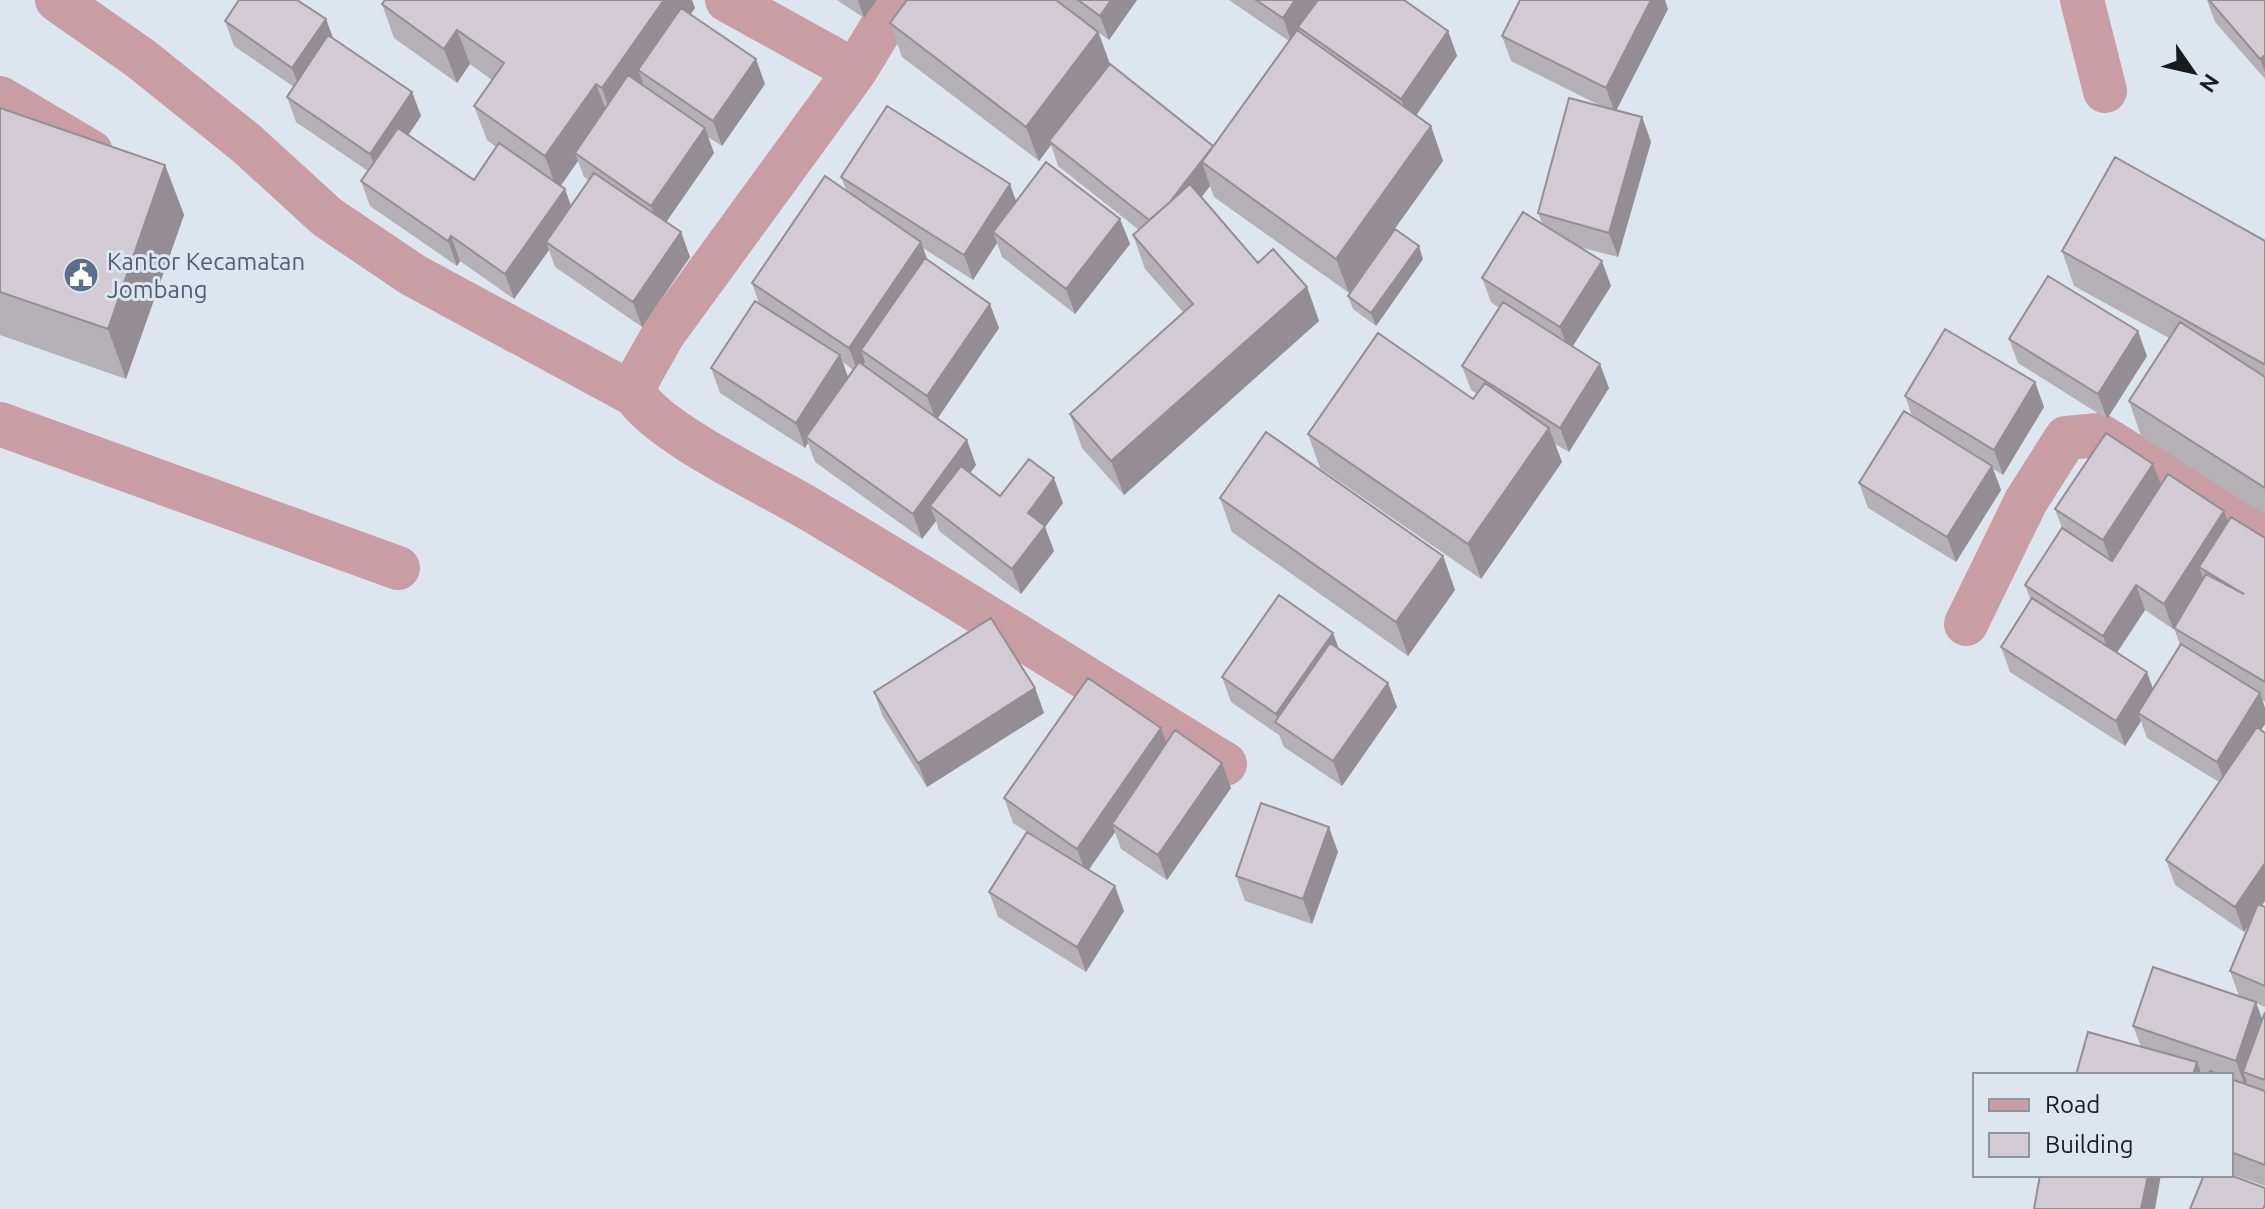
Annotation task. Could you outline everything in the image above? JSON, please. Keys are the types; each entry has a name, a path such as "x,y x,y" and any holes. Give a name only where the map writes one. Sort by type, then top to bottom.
{"street":[{"path":"57,0 140,58 234,133 327,217 413,275 635,395 644,408 668,426 1225,764"},
{"path":"727,0 855,71"},
{"path":"635,395 638,379 664,333 855,71 898,0"},
{"path":"2082,0 2105,91"},
{"path":"0,98 107,161"},
{"path":"0,424 398,568"},
{"path":"1966,624 2026,501 2066,438 2099,435 2265,538"}],"building":[{"path":"239,0 297,0 326,19 292,68 225,21"},
{"path":"385,0 664,0 602,88 596,84 545,156 474,106 504,63 457,30 444,49 382,4"},
{"path":"907,0 1056,0 1098,32 1026,127 890,23"},
{"path":"1078,0 1111,0 1100,16"},
{"path":"1256,0 1295,0 1283,18"},
{"path":"1318,0 1404,0 1448,31 1401,99 1298,27"},
{"path":"1520,0 1651,0 1606,88 1502,36"},
{"path":"2209,0 2265,0 2265,55 2260,59"},
{"path":"681,8 756,59 713,121 638,70"},
{"path":"1297,30 1431,126 1336,259 1202,162"},
{"path":"328,35 412,92 370,154 287,97"},
{"path":"1110,64 1213,146 1169,203 1149,220 1049,141"},
{"path":"628,75 705,128 651,206 575,153"},
{"path":"1569,98 1642,117 1609,233 1538,213"},
{"path":"887,106 1010,184 964,255 841,177"},
{"name":"Kantor Kecamatan Jombang","path":"0,108 165,165 108,329 0,292"},
{"path":"398,128 474,180 499,143 565,189 505,274 451,236 448,241 361,181"},
{"path":"2115,157 2265,241 2264,364 2062,251"},
{"path":"1046,162 1120,219 1066,289 993,232"},
{"path":"594,173 681,232 633,302 546,242"},
{"path":"825,176 921,242 849,348 752,283"},
{"path":"1190,184 1258,263 1273,249 1307,287 1111,461 1070,414 1193,304 1133,235"},
{"path":"1523,212 1602,261 1560,327 1482,278"},
{"path":"1395,229 1419,246 1371,313 1348,296"},
{"path":"925,258 990,304 927,396 861,350"},
{"path":"2048,276 2138,331 2098,394 2009,339"},
{"path":"755,301 840,355 796,423 711,368"},
{"path":"1503,302 1600,364 1560,428 1462,366"},
{"path":"2180,322 2265,377 2265,488 2129,401"},
{"path":"1945,329 2035,382 1994,450 1905,396"},
{"path":"1378,333 1473,399 1485,383 1549,428 1468,544 1308,434"},
{"path":"859,362 967,440 913,514 806,437"},
{"path":"1904,411 1992,466 1947,537 1859,483"},
{"path":"1266,432 1443,556 1396,622 1220,498"},
{"path":"2106,433 2153,464 2103,540 2055,509"},
{"path":"1029,459 1054,478 1028,513 1045,526 1012,569 930,506 961,466 1000,496"},
{"path":"2168,474 2224,511 2164,604 2136,585 2103,636 2025,585 2062,528 2112,561"},
{"path":"2231,517 2265,538 2265,682 2174,628 2206,574 2244,594 2199,567"},
{"path":"1279,595 1333,633 1276,714 1222,677"},
{"path":"2032,598 2147,672 2116,721 2001,647"},
{"path":"991,618 1035,688 918,763 874,692"},
{"path":"1330,643 1388,683 1333,761 1275,722"},
{"path":"2181,644 2260,693 2217,762 2138,713"},
{"path":"1088,678 1161,728 1077,849 1004,798"},
{"path":"2257,727 2265,733 2265,863 2235,907 2166,860"},
{"path":"1175,730 1222,763 1158,855 1112,824"},
{"path":"1261,803 1329,827 1303,899 1236,876"},
{"path":"1027,832 1115,886 1077,947 989,892"},
{"path":"2258,904 2265,907 2265,986 2230,971"},
{"path":"2153,967 2256,1002 2236,1061 2133,1026"},
{"path":"2265,1012 2265,1080 2243,1072"},
{"path":"2088,1032 2197,1062 2194,1073 2077,1073"},
{"path":"2233,1080 2265,1091 2265,1165 2233,1153"},
{"path":"2233,1176 2265,1188 2263,1209 2190,1209 2203,1177"},
{"path":"2040,1177 2148,1177 2141,1209 2034,1209"}],"place":[{"name":"Kantor Kecamatan Jombang","path":"81,275"}]}
